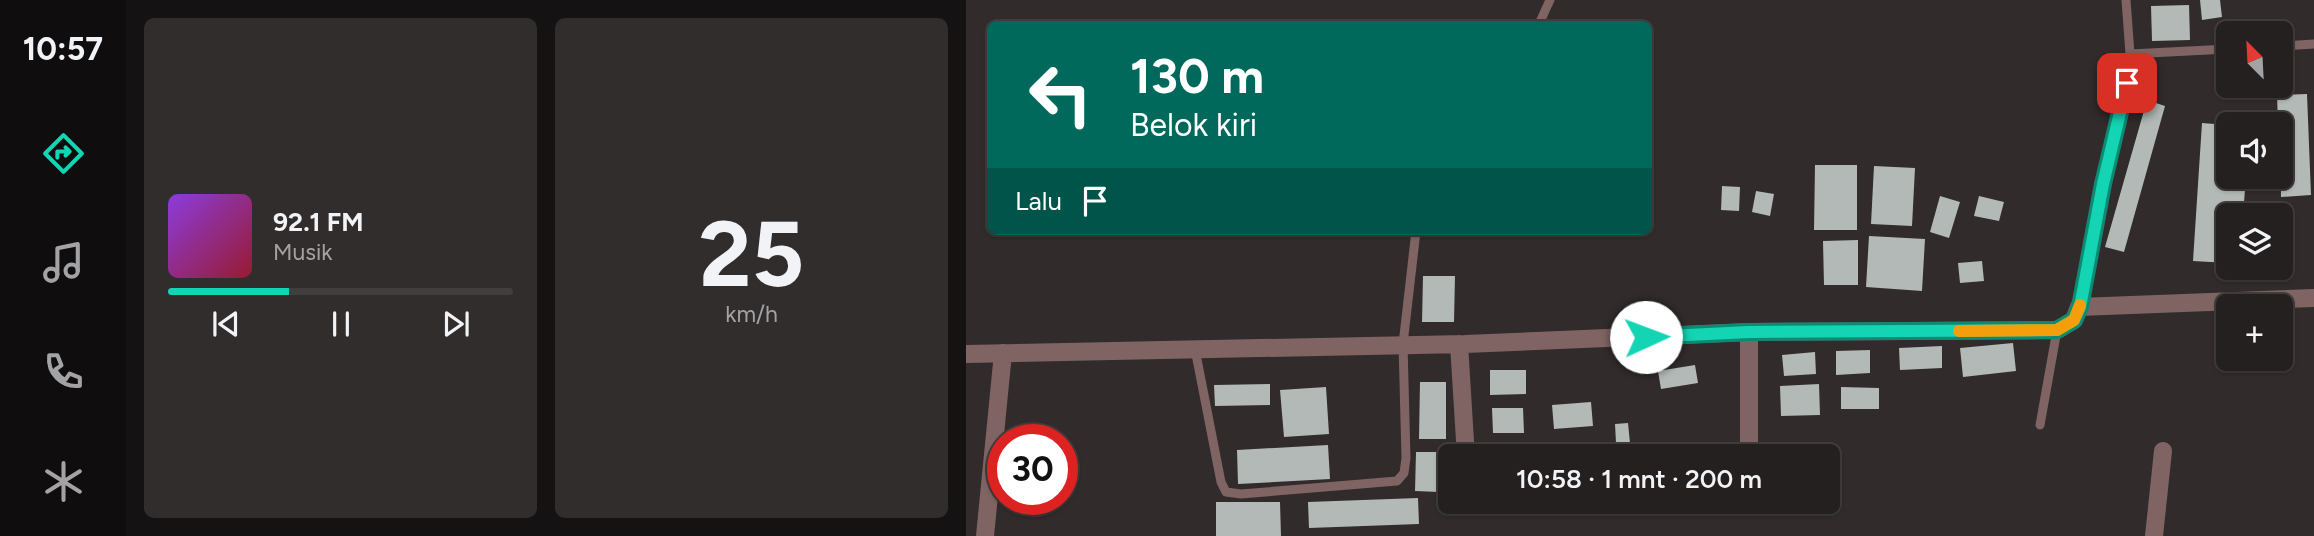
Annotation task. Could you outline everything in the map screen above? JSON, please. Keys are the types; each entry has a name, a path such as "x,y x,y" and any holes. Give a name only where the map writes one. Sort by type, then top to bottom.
{"street":[{"path":"966,354 1459,344 1749,332 2057,330 2074,320 2080,307 2314,298"},
{"path":"1749,332 1749,444"},
{"path":"1459,344 1465,444"},
{"path":"985,536 1003,354"},
{"path":"2154,536 2162,451"}],"lane":[{"path":"1540,21 1550,0"},
{"path":"2080,307 2103,184 2127,83 2130,54 2126,0"},
{"path":"2293,45 2314,44"},
{"path":"2130,54 2216,50"},
{"path":"1195,349 1221,482 1226,492 1241,494 1383,484 1399,479 1405,468 1406,458 1403,344 1416,235"},
{"path":"2040,425 2057,330"}],"building":[{"path":"2200,0 2220,0 2222,17 2202,20"},
{"path":"2189,5 2190,40 2152,41 2151,6"},
{"path":"2293,94 2307,94 2311,195 2281,197 2281,189 2293,189 2293,112 2278,112 2277,98 2293,98"},
{"path":"2147,100 2165,106 2124,252 2105,247"},
{"path":"2202,123 2216,124 2216,189 2245,189 2244,203 2216,203 2216,262 2193,261"},
{"path":"1815,165 1857,165 1857,230 1814,230"},
{"path":"1874,166 1915,168 1912,226 1871,224"},
{"path":"1722,186 1740,187 1739,211 1721,210"},
{"path":"1756,191 1774,194 1770,216 1752,212"},
{"path":"1940,196 1960,202 1949,238 1930,232"},
{"path":"1979,196 2004,202 1999,221 1974,216"},
{"path":"1869,236 1925,239 1922,291 1866,287"},
{"path":"1858,240 1858,285 1824,285 1823,241"},
{"path":"1982,261 1984,281 1960,283 1958,263"},
{"path":"1423,276 1455,276 1454,322 1422,322"},
{"path":"2013,343 2016,371 1963,377 1960,348"},
{"path":"1942,346 1942,368 1900,370 1899,348"},
{"path":"1870,350 1870,373 1836,375 1836,351"},
{"path":"1815,352 1816,374 1784,376 1782,355"},
{"path":"1695,365 1698,383 1661,389 1658,371"},
{"path":"1490,370 1526,370 1526,394 1490,395"},
{"path":"1420,382 1446,382 1446,439 1419,439"},
{"path":"1270,384 1270,405 1215,406 1214,385"},
{"path":"1819,384 1820,415 1781,416 1780,386"},
{"path":"1326,387 1329,434 1284,437 1280,390"},
{"path":"1841,387 1879,388 1879,409 1841,409"},
{"path":"1591,402 1593,426 1554,429 1552,405"},
{"path":"1492,408 1523,408 1524,433 1493,433"},
{"path":"1628,423 1630,443 1616,443 1615,424"},
{"path":"1585,442 1585,444 1554,444"},
{"path":"1328,445 1330,479 1238,484 1237,450"},
{"path":"1416,452 1438,452 1438,492 1415,491"},
{"path":"1418,498 1419,524 1309,528 1308,502"},
{"path":"1216,502 1280,502 1281,536 1216,536"}],"slow traffic":[{"path":"1959,331 2057,330 2074,320 2080,305"}],"route":[{"path":"1646,337 1749,332 2057,330 2074,320 2080,307 2103,184 2127,83"}]}
